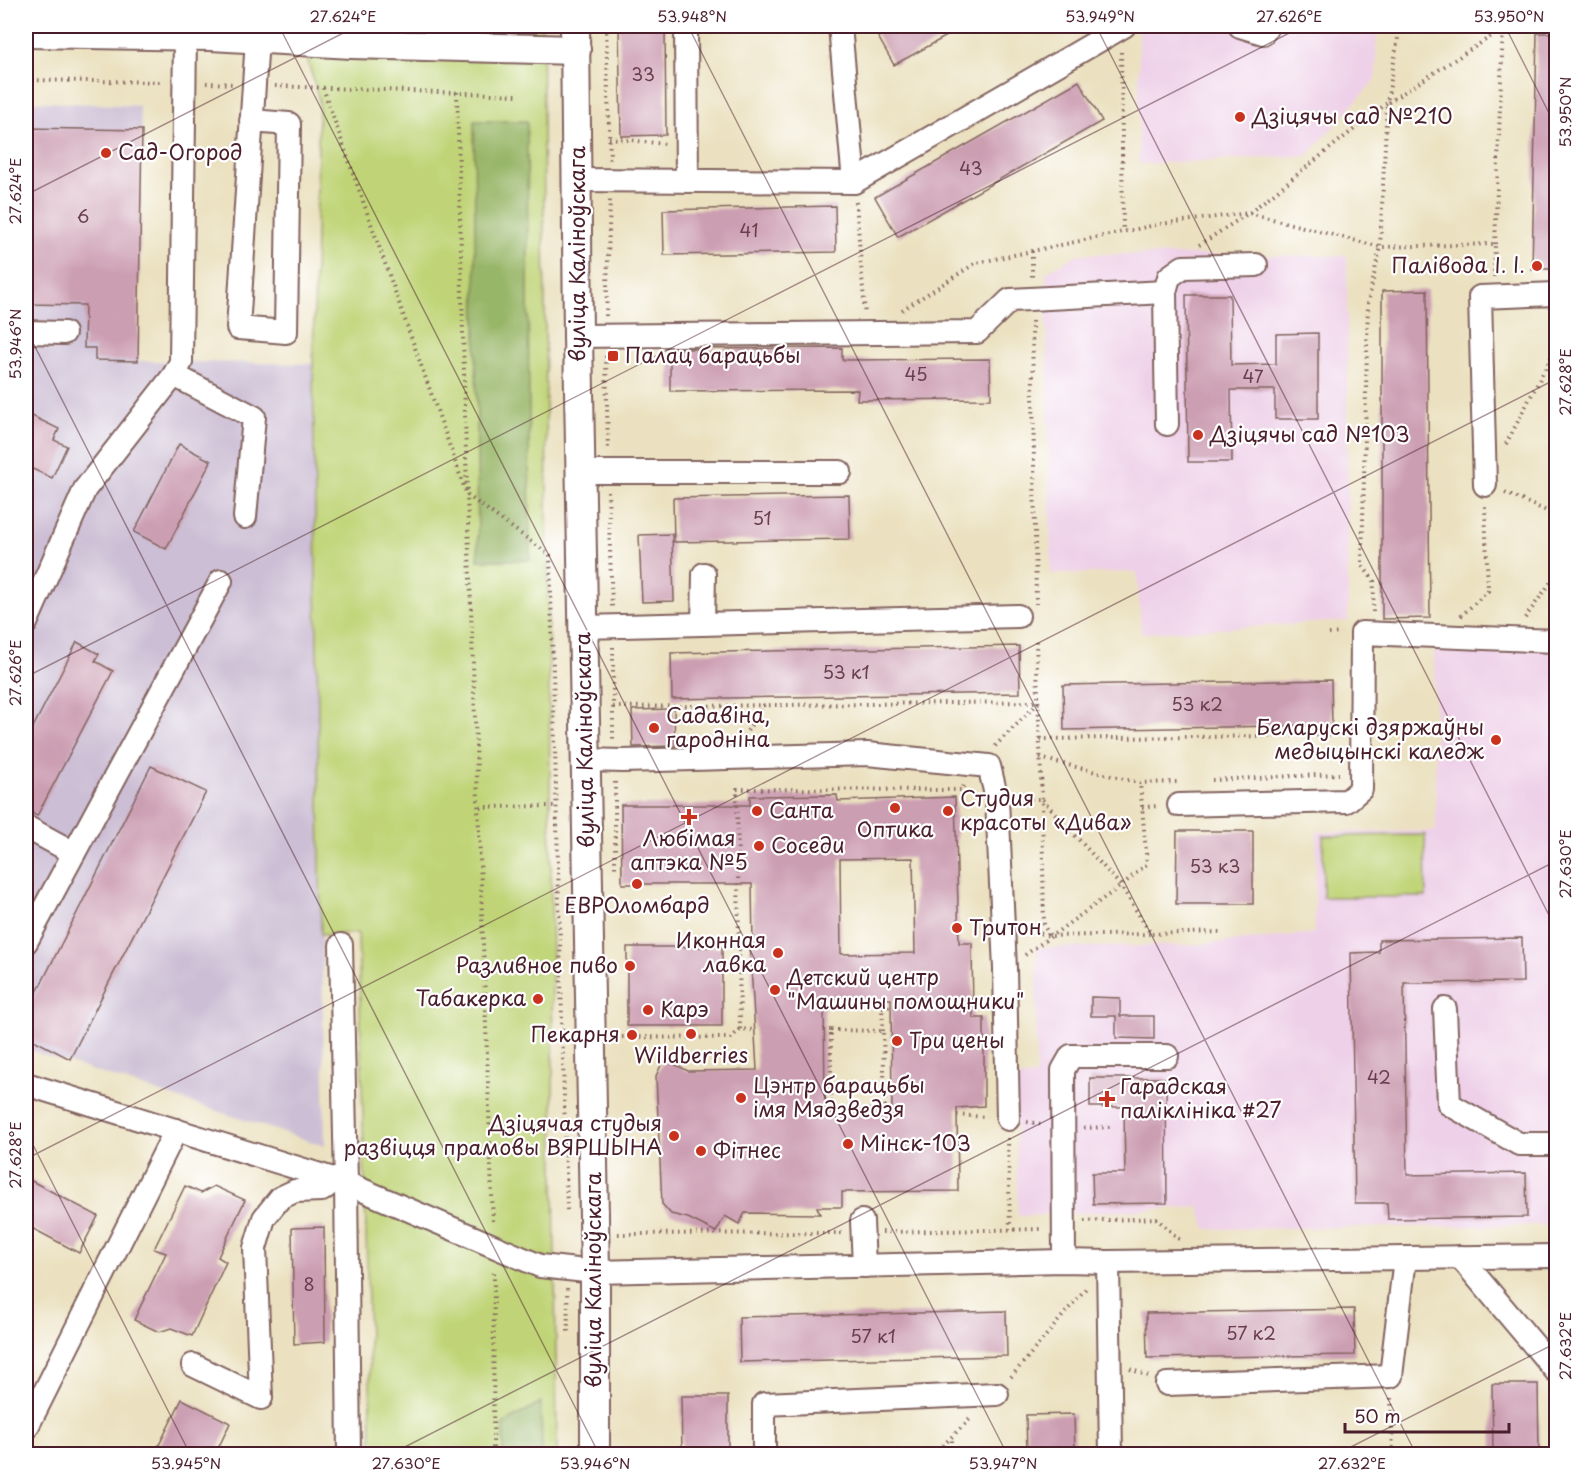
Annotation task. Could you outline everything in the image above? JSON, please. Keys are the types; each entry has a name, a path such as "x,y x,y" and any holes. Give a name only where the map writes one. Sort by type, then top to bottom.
{"main road":[{"path":"26,33 203,32 256,39 349,35 515,50 576,38"},
{"name":"вуліца Каліноўскага","path":"576,38 580,472 595,1272 595,1455"}],"street":[{"path":"686,26 687,181"},
{"path":"840,26 854,182"},
{"path":"577,180 854,182 1122,26"},
{"path":"1240,26 1263,33 1268,26"},
{"path":"26,623 85,489 174,375 181,362 203,32"},
{"path":"251,122 289,124 286,332 238,328 256,39"},
{"path":"1167,424 1165,292 1169,277 1184,267 1256,265"},
{"path":"578,336 977,332 1010,300 1165,292"},
{"path":"1485,484 1480,297 1557,294"},
{"path":"26,332 64,333"},
{"path":"174,375 254,417 245,517"},
{"path":"580,472 840,472"},
{"path":"703,624 704,574"},
{"path":"26,942 221,581"},
{"path":"583,627 1027,611"},
{"path":"1179,805 1347,801 1361,789 1362,633 1557,641"},
{"path":"585,760 623,761 867,754 989,766 997,799 1005,969 1008,1119"},
{"path":"26,828 74,853"},
{"path":"341,945 341,1182 349,1455"},
{"path":"1445,1009 1449,1104 1519,1144 1557,1144"},
{"path":"1064,1261 1064,1070 1071,1056 1167,1056"},
{"path":"26,1084 341,1182 540,1266 595,1272 1064,1261 1101,1271 1405,1258 1557,1256"},
{"path":"26,1429 176,1130"},
{"path":"193,1365 261,1398 255,1248 264,1218 280,1198 295,1191 322,1190 341,1182"},
{"path":"862,1227 864,1266"},
{"path":"1460,1257 1557,1371"},
{"path":"1167,1384 1391,1376 1405,1258"},
{"path":"1101,1271 1110,1361 1111,1455"},
{"path":"764,1455 764,1404 997,1394"}],"path":[{"path":"1122,26 1122,232"},
{"path":"1373,633 1374,581 1362,565 1368,303 1380,247 1387,103 1400,26"},
{"path":"1192,249 1250,213 1387,103 1502,28"},
{"path":"1494,296 1502,28"},
{"path":"323,88 468,495 549,555 567,1222"},
{"path":"457,93 468,495 494,1246 494,1455"},
{"path":"609,138 668,145"},
{"path":"854,182 867,333 976,263 1160,224 1250,213 1380,247 1495,244"},
{"path":"1027,611 1032,251"},
{"path":"1438,636 1488,591 1485,484 1557,348"},
{"path":"1485,484 1557,515"},
{"path":"1511,639 1557,575"},
{"path":"1036,641 1044,926 1050,936"},
{"path":"613,707 1039,702"},
{"path":"975,765 1039,702"},
{"path":"731,757 764,705"},
{"path":"1040,739 1361,735"},
{"path":"1040,758 1140,783 1186,781"},
{"path":"1210,780 1361,773"},
{"path":"1005,969 1121,886 1147,864 1140,783"},
{"path":"615,1037 731,1038 740,1029 737,789 962,789"},
{"path":"1020,799 1042,799 1121,886 1151,934"},
{"path":"480,807 556,806"},
{"path":"1050,936 1220,932"},
{"path":"885,1109 882,1007 904,1006"},
{"path":"740,1029 755,1030"},
{"path":"823,1030 883,1030"},
{"path":"831,1030 831,1113 841,1114"},
{"path":"957,1115 1008,1119 1010,1229"},
{"path":"614,1234 862,1227 1063,1228 1078,1221 1156,1218 1180,1240 1191,1240"},
{"path":"567,1269 568,1339"},
{"path":"934,1455 997,1394 1101,1271"},
{"path":"1110,1361 1167,1384"},
{"path":"1391,1376 1393,1455"},
{"path":"952,1437 952,1455"}],"shaded area":[{"name":"Дзіцячы сад №210","path":"1139,26 1377,26 1376,79 1307,156 1139,164"},
{"path":"26,101 139,106 142,130 138,361 313,364 325,1146 26,1049"},
{"name":"Дзіцячы сад №103","path":"1079,254 1347,256 1348,621 1141,633 1137,572 1051,574 1046,272"},
{"path":"1556,646 1556,1225 1206,1229 1199,1207 1018,1216 1017,1078 1036,1076 1037,948 1196,945 1314,933 1317,832 1436,831 1434,649"}],"green space":[{"path":"298,26 542,26 557,1454 372,1454 358,933 321,935 313,364 319,100"},
{"path":"474,121 527,121 530,560 478,560"},
{"path":"1425,835 1426,897 1323,897 1323,836"},
{"path":"541,1402 542,1454 503,1454 503,1424"}],"building":[{"path":"619,26 665,26 666,135 621,136"},
{"path":"872,26 965,26 894,65"},
{"path":"1537,33 1557,33 1557,269 1532,269"},
{"path":"1079,81 1102,121 898,237 875,197"},
{"path":"26,128 142,130 138,361 95,360 95,348 84,348 85,305 26,304"},
{"path":"835,206 836,252 664,255 663,210"},
{"path":"1427,290 1430,618 1382,619 1382,291"},
{"path":"1186,295 1230,295 1231,365 1276,364 1276,334 1318,333 1318,419 1275,419 1275,390 1231,390 1232,462 1188,462"},
{"path":"842,348 842,360 990,359 991,399 857,400 858,390 670,391 670,349"},
{"path":"26,413 59,429 54,440 67,446 52,478 26,466"},
{"path":"179,444 211,461 166,549 134,532"},
{"path":"849,495 850,539 674,542 673,498"},
{"path":"672,534 674,601 642,602 639,535"},
{"path":"77,642 99,654 95,661 113,671 37,816 26,810 26,741"},
{"path":"1019,646 1020,693 672,699 671,653"},
{"path":"1331,680 1332,725 1064,730 1063,685"},
{"name":"Садавіна, гародніна","path":"674,709 675,746 633,747 632,710"},
{"path":"151,766 206,792 70,1059 26,1036 26,1014"},
{"path":"837,795 838,801 955,797 959,943 972,943 973,1018 984,1018 984,1106 957,1108 958,1191 842,1192 842,1207 817,1207 820,1214 745,1213 739,1224 725,1216 716,1232 688,1218 671,1214 662,1204 656,1076 664,1059 688,1071 757,1070 750,947 753,947 752,884 622,884 621,805 750,805 750,796","holes":["913,858 915,953 841,954 840,859","824,998 891,999 892,1109 825,1110"]},
{"path":"1177,831 1253,831 1253,904 1176,904"},
{"path":"1522,938 1523,982 1404,983 1407,1175 1526,1173 1527,1217 1388,1219 1387,1203 1355,1203 1351,953 1379,952 1379,940"},
{"path":"627,947 722,947 722,1026 627,1026"},
{"path":"1091,997 1120,998 1120,1016 1154,1016 1154,1039 1116,1038 1116,1016 1091,1016"},
{"name":"Гарадская паліклініка #27","path":"1090,1078 1166,1078 1167,1203 1093,1204 1092,1173 1125,1173 1124,1107 1090,1107"},
{"path":"26,1178 98,1216 79,1253 26,1225"},
{"path":"185,1186 201,1193 214,1186 245,1200 218,1257 226,1262 192,1336 171,1328 159,1332 134,1320 166,1253 154,1249"},
{"path":"324,1227 325,1342 294,1344 292,1228"},
{"path":"1354,1309 1355,1355 1147,1358 1146,1313"},
{"path":"1006,1311 1007,1356 740,1362 739,1317"},
{"path":"1492,1384 1538,1384 1539,1455 1493,1455"},
{"path":"681,1396 728,1396 728,1455 682,1455"},
{"path":"182,1399 230,1423 215,1455 154,1455"},
{"path":"1074,1414 1075,1455 1027,1455 1026,1415"}],"place":[{"name":"Дзіцячы сад №210","path":"1240,117"},
{"name":"Сад-Огород","path":"106,153"},
{"name":"Палівода І. І.","path":"1537,266"},
{"name":"Палац барацьбы","path":"613,356"},
{"name":"Дзіцячы сад №103","path":"1198,435"},
{"name":"Садавіна, гародніна","path":"654,728"},
{"name":"Беларускі дзяржаўны медыцынскі каледж","path":"1496,740"},
{"name":"Оптика","path":"895,808"},
{"name":"Санта","path":"757,811"},
{"name":"Студия красоты «Дива»","path":"948,811"},
{"name":"Любімая аптэка №5","path":"689,817"},
{"name":"Соседи","path":"759,846"},
{"name":"ЕВРОломбард","path":"637,884"},
{"name":"Тритон","path":"957,928"},
{"name":"Иконная лавка","path":"778,953"},
{"name":"Разливное пиво","path":"630,966"},
{"name":"Детский центр \"Машины помощники\"","path":"775,990"},
{"name":"Табакерка","path":"538,999"},
{"name":"Карэ","path":"648,1010"},
{"name":"Wildberries","path":"691,1034"},
{"name":"Пекарня","path":"632,1035"},
{"name":"Три цены","path":"897,1041"},
{"name":"Цэнтр барацьбы імя Мядзведзя","path":"741,1098"},
{"name":"Гарадская паліклініка #27","path":"1107,1099"},
{"name":"Дзіцячая студыя развіцця прамовы ВЯРШЫНА","path":"674,1136"},
{"name":"Мінск-103","path":"848,1144"},
{"name":"Фітнес","path":"701,1151"}]}
